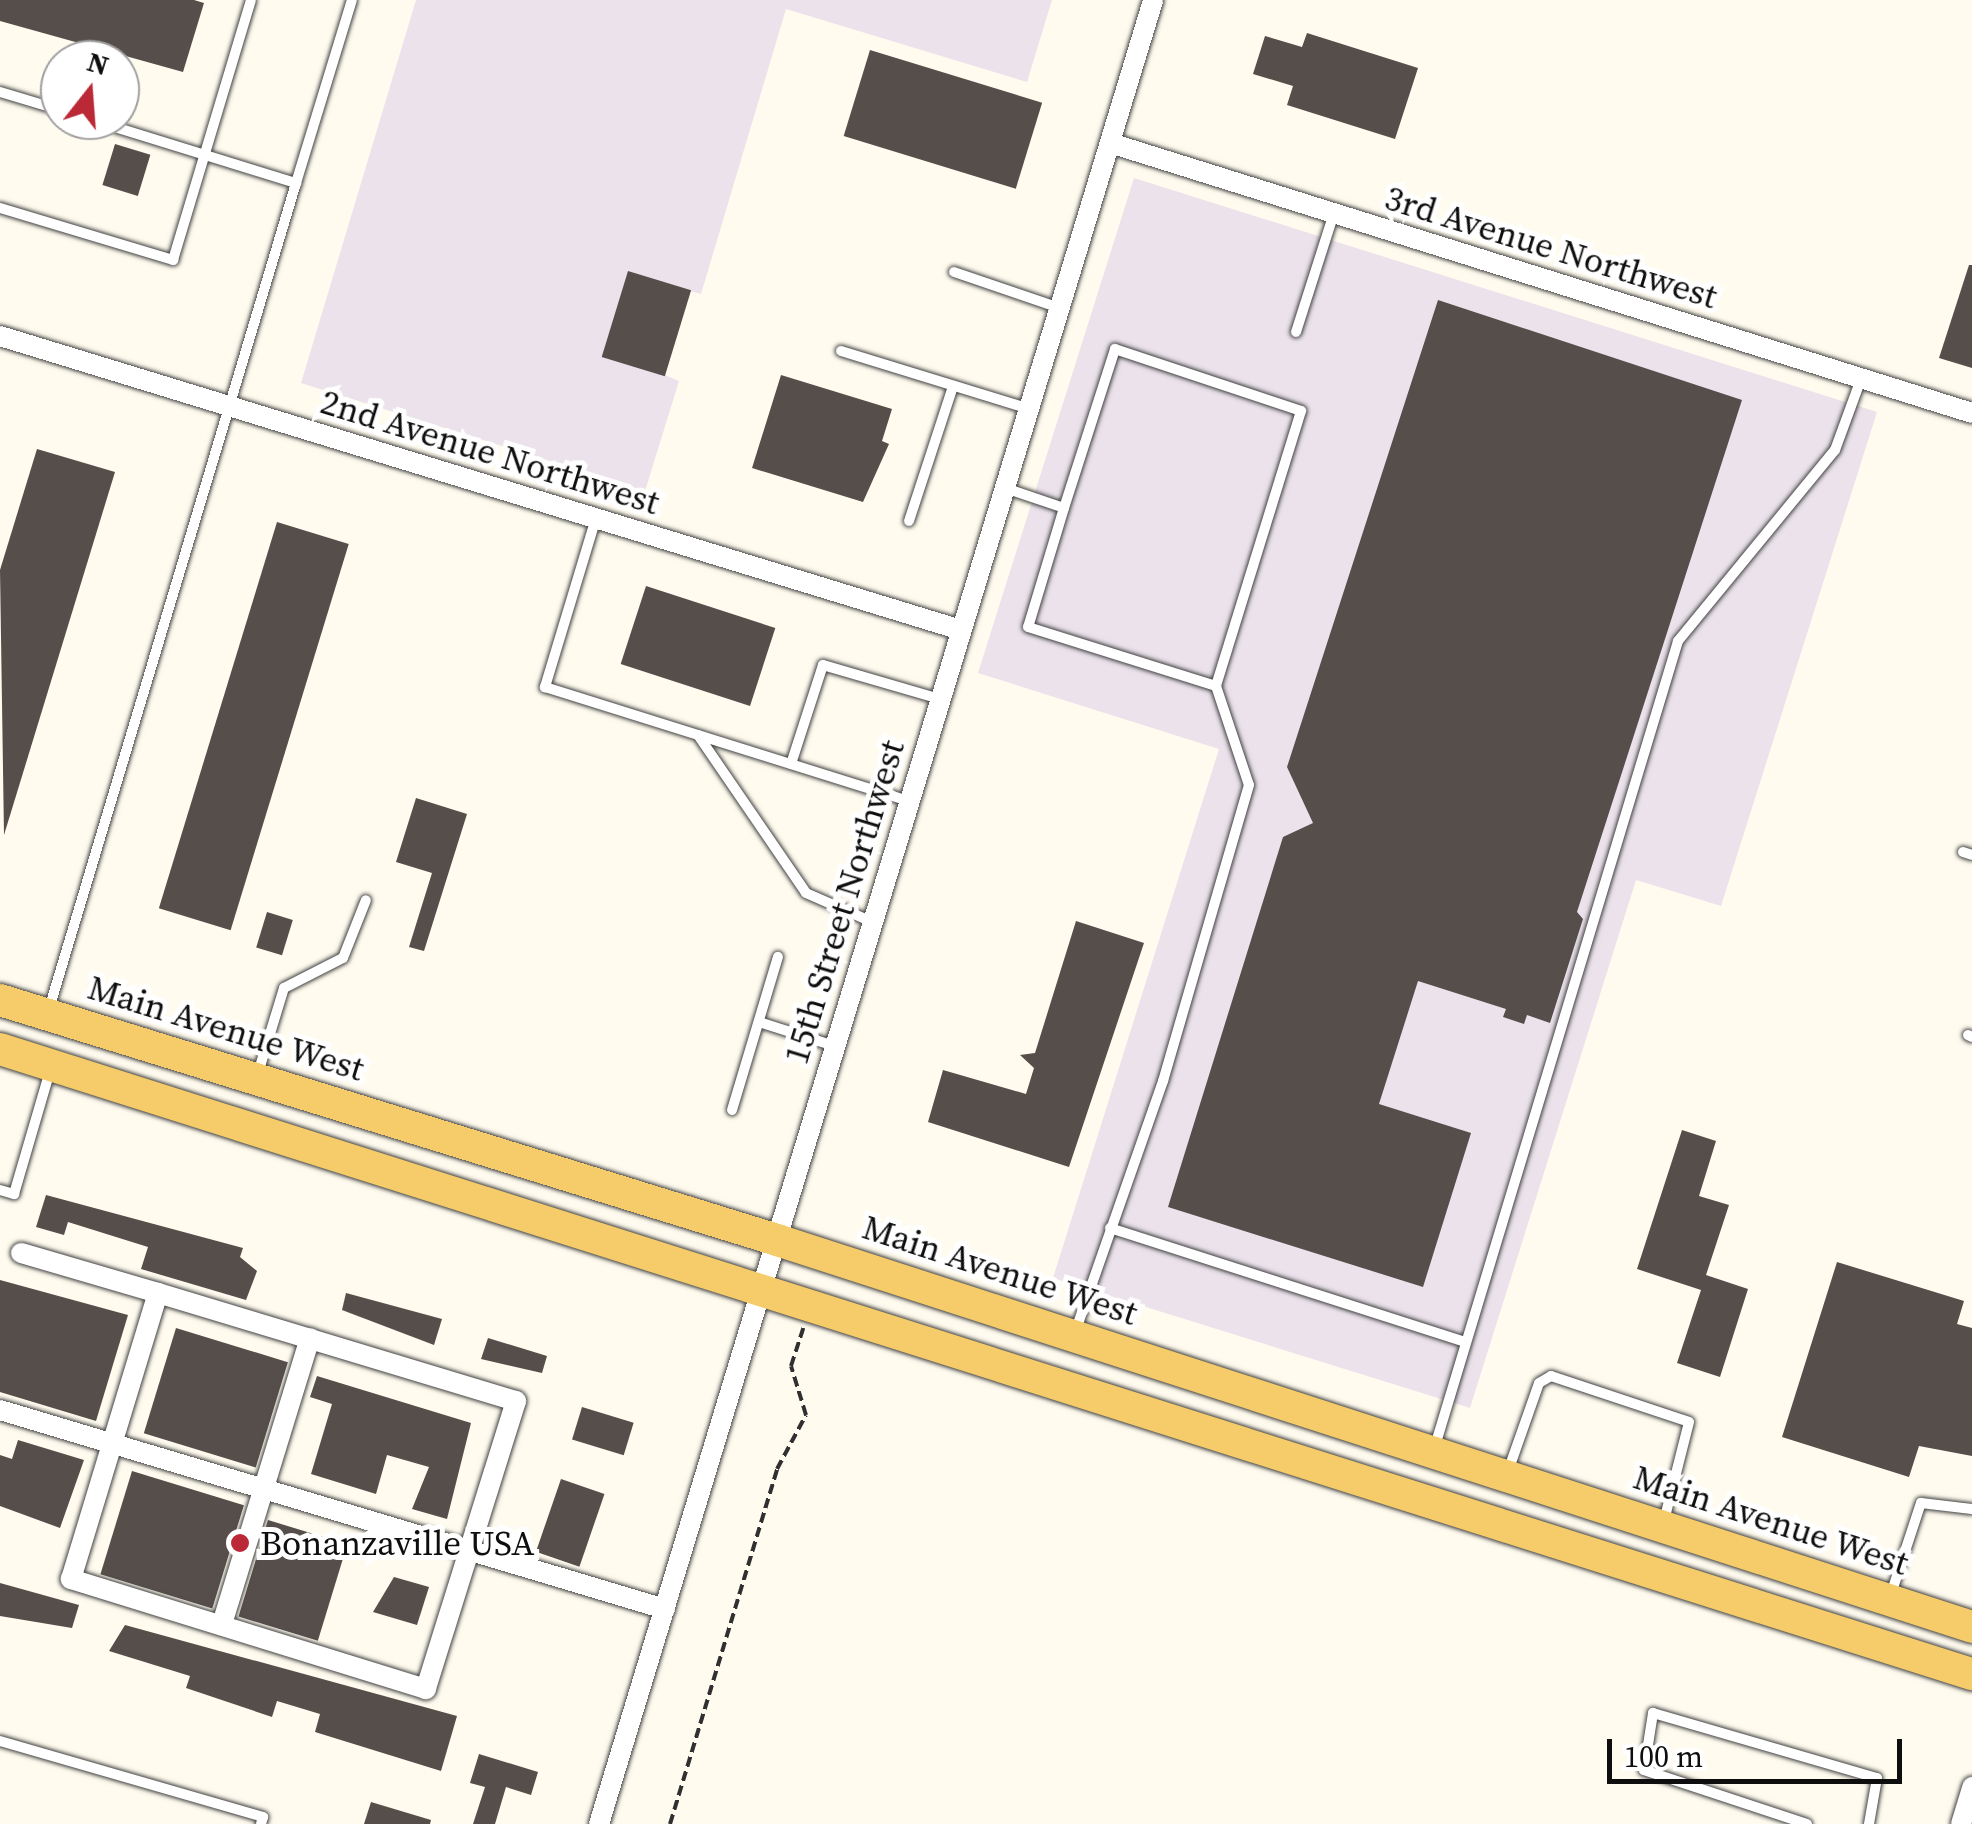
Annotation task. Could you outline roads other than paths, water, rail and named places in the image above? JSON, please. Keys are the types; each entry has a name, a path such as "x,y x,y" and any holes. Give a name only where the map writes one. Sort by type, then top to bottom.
{"main road":[{"name":"Main Avenue West","path":"0,1000 778,1240 1972,1627"},
{"path":"0,1050 763,1284 1972,1674"}],"street":[{"name":"15th Street Northwest","path":"599,1824 1153,0"},
{"name":"3rd Avenue Northwest","path":"1110,143 1972,413"},
{"name":"2nd Avenue Northwest","path":"0,336 961,630"},
{"path":"21,1253 158,1293 310,1338 516,1401 426,1690 71,1579 158,1293"},
{"path":"222,1624 310,1338"},
{"path":"0,1410 665,1609"},
{"path":"1961,1824 1972,1787"}],"lane":[{"path":"0,208 173,260 251,0"},
{"path":"48,1014 352,0"},
{"path":"0,92 40,104"},
{"path":"140,134 296,184"},
{"path":"1296,332 1334,213"},
{"path":"954,272 1060,308"},
{"path":"1074,1336 1246,819 1249,785 1216,686 1300,411 1115,349 1028,627 1216,686"},
{"path":"842,351 1029,409"},
{"path":"1433,1452 1678,641 1835,450 1862,378"},
{"path":"909,521 953,386"},
{"path":"1004,488 1064,508"},
{"path":"596,518 545,688 909,801"},
{"path":"791,764 824,665 940,699"},
{"path":"697,735 806,893 872,922"},
{"path":"256,1079 284,988 343,958 366,900"},
{"path":"732,1110 778,957"},
{"path":"758,1022 834,1046"},
{"path":"0,1190 14,1194 51,1065"},
{"path":"1110,1228 1465,1342"},
{"path":"1506,1476 1540,1384 1552,1376 1689,1422 1662,1526"},
{"path":"1889,1600 1921,1504 1972,1509"},
{"path":"1807,1824 1644,1770 1653,1713 1876,1778 1869,1824"},
{"path":"0,1741 263,1817 261,1824"}],"place":[{"name":"Bonanzaville USA","path":"240,1543"}]}
